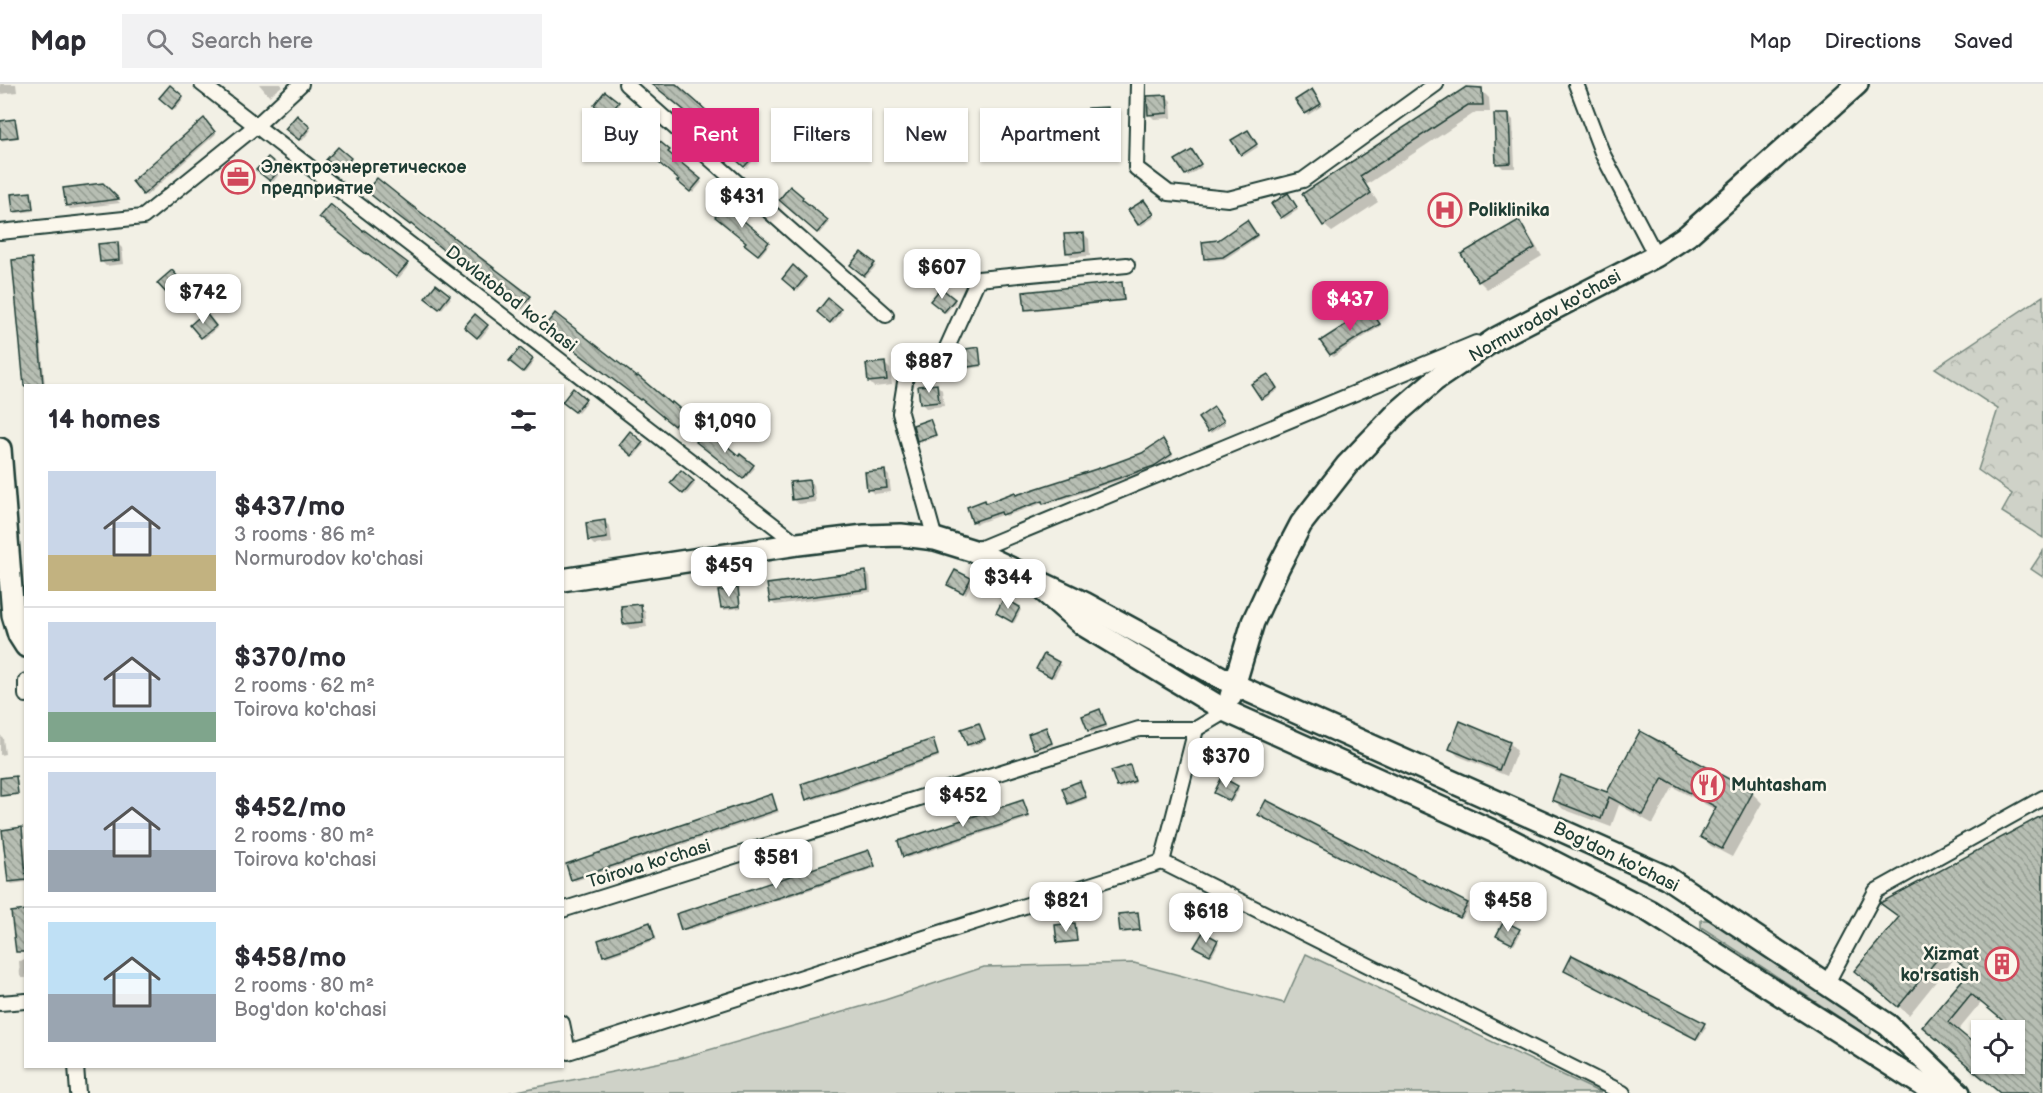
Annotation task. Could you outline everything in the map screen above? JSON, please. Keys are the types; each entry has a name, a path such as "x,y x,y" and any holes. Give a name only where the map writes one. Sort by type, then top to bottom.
{"main road":[{"name":"Normurodov ko'chasi","path":"1226,711 1257,612 1289,546 1316,504 1364,447 1416,397 1462,361 1519,326 1656,256 1688,235 1857,84"},
{"path":"0,449 14,615 19,635 24,643"},
{"path":"564,580 798,544 883,535 935,539 974,551 1084,603 1235,685"},
{"path":"1029,577 1082,624 1226,711"},
{"name":"Bog'don ko'chasi","path":"1235,685 1666,877 1888,1025 1959,1093"},
{"name":"Bog'don ko'chasi","path":"1226,711 1497,833 1649,910 1935,1093"},
{"path":"1649,910 1658,912 1667,908 1672,901 1674,892 1672,883 1666,877"}],"street":[{"name":"Davlatobod ko’chasi","path":"202,84 798,544"},
{"path":"0,232 143,217 257,125 301,84"},
{"path":"626,84 886,315"},
{"path":"1138,84 1136,168 1168,193 1228,199 1303,180 1436,84"},
{"path":"1576,84 1604,155 1656,256"},
{"path":"935,539 900,412 908,370 945,352 978,279 1127,264"},
{"path":"974,551 1519,326"},
{"path":"1162,862 1196,729 1226,711"},
{"name":"Toirova ko'chasi","path":"564,908 1139,729 1196,729"},
{"path":"1827,983 1876,891 2043,798"},
{"path":"564,1033 568,1052 1162,862 1623,1093"},
{"path":"0,1003 24,1001"},
{"path":"76,1068 78,1093"}],"green space":[{"path":"2043,296 2043,538 2002,512 2012,494 1978,470 1998,409 1935,368"},
{"path":"2043,551 2043,577 2031,569"},
{"path":"1701,920 1710,920 1871,1027 1871,1033 1868,1036 1701,927"},
{"path":"1306,954 1601,1093 507,1093 677,1059 885,1000 984,967 1134,963 1284,1003"}],"building":[{"path":"652,84 676,84 703,108 681,108"},
{"path":"170,85 183,96 172,109 159,98"},
{"path":"1466,87 1482,88 1483,105 1468,105 1360,176 1371,193 1323,226 1302,194"},
{"path":"1312,89 1321,104 1305,114 1295,100"},
{"path":"605,91 619,102 614,108 598,108 594,105"},
{"path":"1167,95 1168,113 1148,115 1147,96"},
{"path":"1494,114 1509,114 1511,163 1496,164"},
{"path":"297,115 310,127 299,140 285,129"},
{"path":"204,118 215,132 143,195 132,181"},
{"path":"15,119 18,137 0,139 0,121"},
{"path":"1248,130 1257,144 1241,155 1231,140"},
{"path":"660,142 670,150 668,152 672,155 672,162 680,162 701,179 690,192 677,181 679,180 658,162 660,162"},
{"path":"338,147 351,158 340,172 326,160"},
{"path":"1192,150 1201,164 1185,175 1175,160"},
{"path":"268,157 281,168 270,181 256,170"},
{"path":"738,162 749,162 744,167"},
{"path":"377,178 531,296 520,309 410,225 366,191"},
{"path":"103,183 119,199 66,206 63,188"},
{"path":"790,186 828,220 817,233 779,200"},
{"path":"31,192 33,209 13,212 11,194"},
{"path":"1288,193 1297,207 1281,218 1271,204"},
{"path":"1144,200 1154,214 1138,225 1128,210"},
{"path":"726,203 769,242 758,255 715,217"},
{"path":"330,204 408,263 396,277 319,217"},
{"path":"1247,220 1257,235 1223,257 1204,259 1202,242 1218,240"},
{"path":"1519,220 1535,248 1478,282 1461,254"},
{"path":"1084,233 1085,251 1066,253 1064,234"},
{"path":"118,242 119,260 100,262 98,244"},
{"path":"861,252 875,263 864,276 850,265"},
{"path":"32,258 43,384 24,384 24,386 12,260"},
{"path":"793,265 806,277 795,290 782,279"},
{"path":"172,270 184,284 169,296 157,283"},
{"path":"1122,282 1124,300 1025,310 1023,292"},
{"path":"436,284 450,295 439,309 425,298"},
{"path":"941,288 955,299 944,312 930,301"},
{"path":"828,298 841,309 830,323 817,312"},
{"path":"1370,309 1380,324 1330,355 1320,341"},
{"path":"205,312 216,326 201,338 190,325"},
{"path":"555,313 685,413 674,426 544,327"},
{"path":"475,314 488,325 477,338 464,327"},
{"path":"979,347 981,365 961,368 959,350"},
{"path":"520,348 533,359 523,372 509,361"},
{"path":"885,362 887,380 868,382 866,364"},
{"path":"1268,374 1277,388 1261,399 1251,384"},
{"path":"937,384 939,402 920,404 918,386"},
{"path":"573,388 586,399 575,412 564,404 564,399"},
{"path":"1214,407 1224,421 1208,432 1198,418"},
{"path":"930,419 936,435 917,441 913,425"},
{"path":"707,429 739,456 740,454 754,465 743,479 696,442"},
{"path":"630,431 643,442 632,456 619,445"},
{"path":"1163,439 1172,454 1154,466 1043,504 1042,501 1002,515 1001,512 972,522 967,507 985,500 986,503 1015,492 1016,495 1115,463 1142,453"},
{"path":"681,470 694,481 683,494 670,483"},
{"path":"885,470 887,488 867,490 865,472"},
{"path":"809,480 812,497 792,500 790,482"},
{"path":"605,520 607,538 588,541 586,523"},
{"path":"955,570 971,578 963,593 947,585"},
{"path":"866,571 868,589 770,602 767,584"},
{"path":"738,588 740,606 721,608 718,591"},
{"path":"1004,598 1020,607 1012,622 996,613"},
{"path":"641,604 643,622 623,624 621,606"},
{"path":"1044,654 1059,662 1051,677 1036,669"},
{"path":"1100,709 1106,725 1088,731 1082,716"},
{"path":"1460,721 1510,742 1499,770 1449,749"},
{"path":"979,723 985,739 967,745 961,729"},
{"path":"1046,727 1052,743 1034,749 1028,734"},
{"name":"Muhtasham","path":"1640,731 1753,792 1722,849 1700,837 1716,807 1663,778 1643,815 1609,797 1601,819 1552,800 1561,775 1607,792"},
{"path":"933,739 938,755 806,800 801,784"},
{"path":"1130,765 1135,781 1117,787 1111,771"},
{"path":"16,776 18,794 0,796 0,778"},
{"path":"1222,777 1238,786 1230,801 1214,793"},
{"path":"1080,781 1086,797 1068,804 1062,788"},
{"path":"772,794 777,810 571,880 566,864"},
{"path":"1023,800 1029,816 903,857 898,841"},
{"path":"1266,800 1468,903 1460,918 1258,815"},
{"name":"Xizmat ko'rsatish","path":"2043,815 2043,1093 2000,1093 1978,1074 2025,1074 2025,1020 2002,1020 1971,994 1948,1022 1971,1041 1971,1068 1922,1027 1970,971 1944,951 1898,1007 1854,971 1899,917 1880,903"},
{"path":"22,827 24,880 8,882 2,830"},
{"path":"869,850 875,866 681,930 676,914"},
{"path":"24,910 24,952 16,952 11,912"},
{"path":"1138,912 1140,930 1120,932 1118,914"},
{"path":"1504,921 1520,929 1512,944 1496,936"},
{"path":"650,922 655,938 603,956 598,940"},
{"path":"1075,923 1077,941 1057,943 1055,925"},
{"path":"1203,932 1218,940 1210,955 1194,947"},
{"path":"1572,955 1705,1023 1696,1039 1564,971"}],"place":[{"name":"Электроэнергетическое предприятие","path":"238,177"},
{"name":"Poliklinika","path":"1445,210"},
{"name":"Muhtasham","path":"1708,785"},
{"name":"Xizmat ko'rsatish","path":"2002,964"}]}
